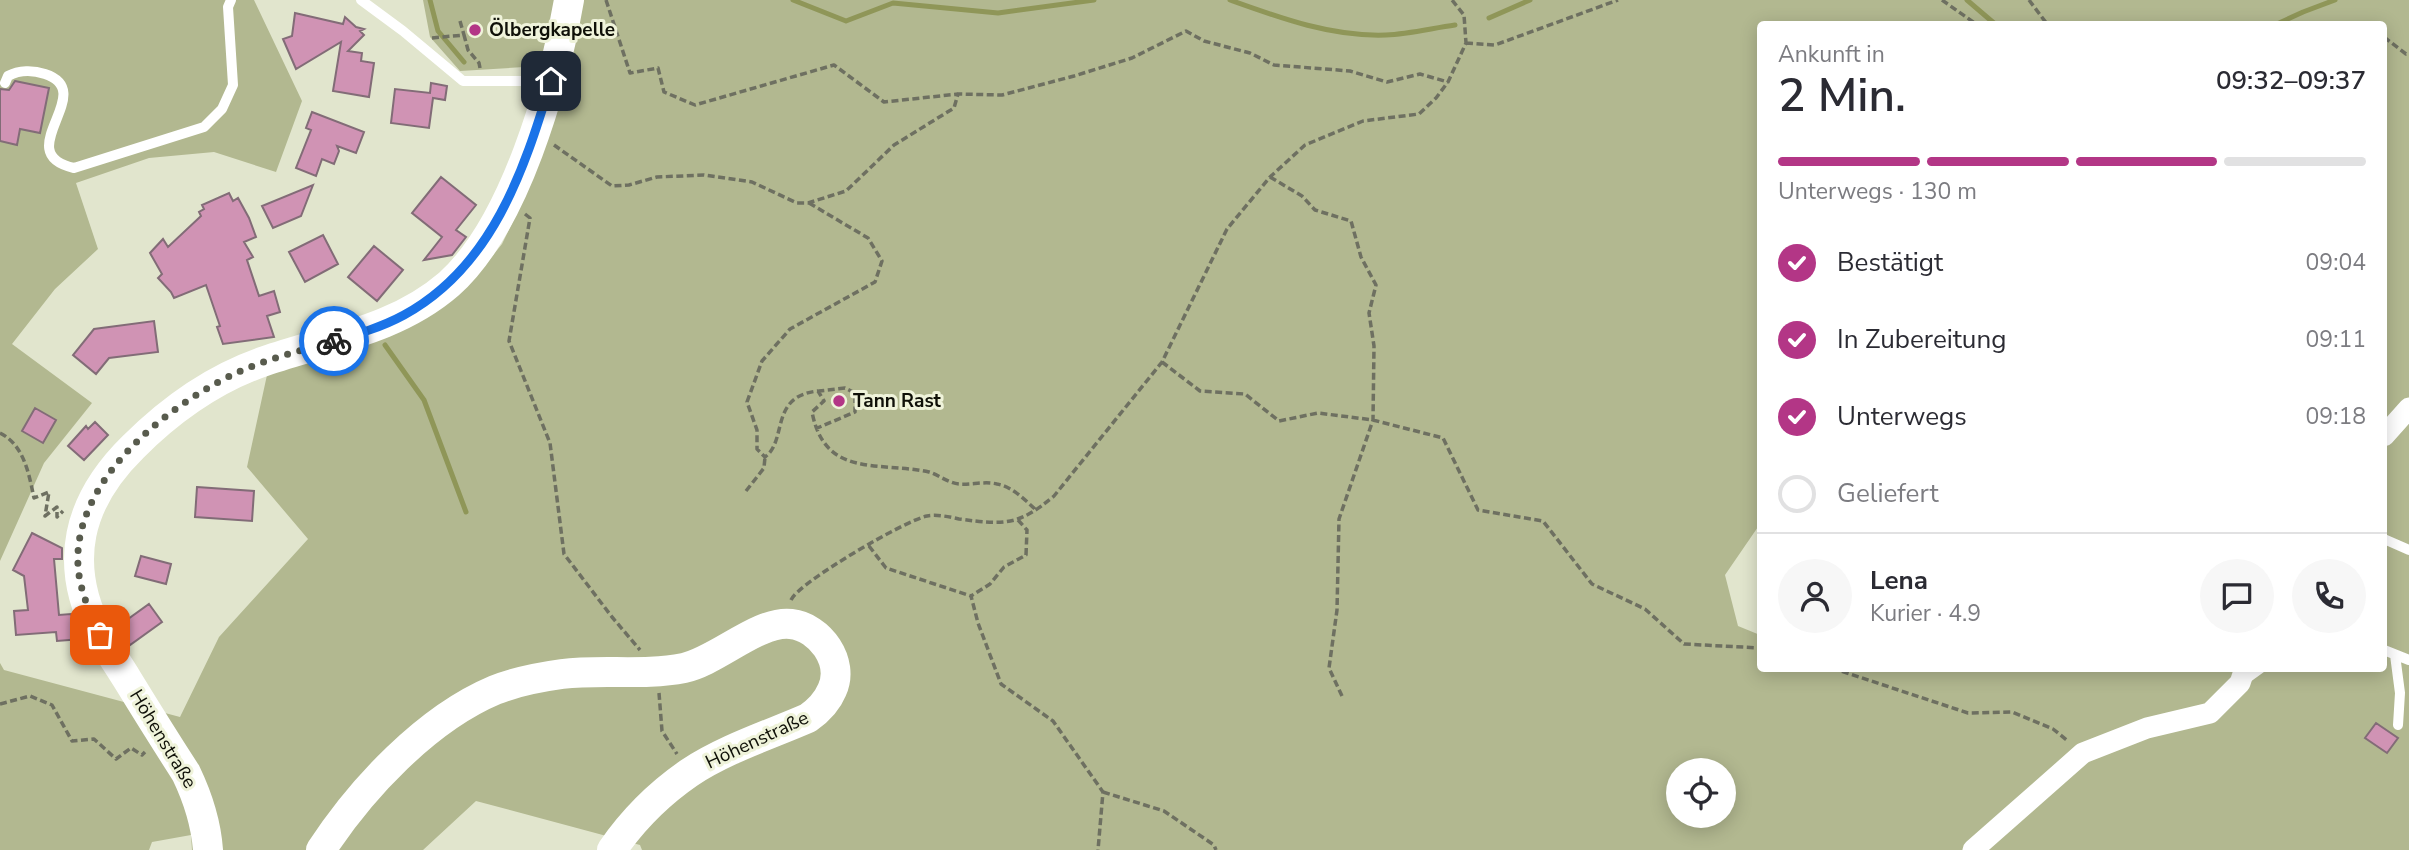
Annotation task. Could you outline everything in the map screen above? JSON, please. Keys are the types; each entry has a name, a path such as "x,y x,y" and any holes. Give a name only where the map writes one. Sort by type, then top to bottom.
{"street":[{"name":"Höhenstraße","path":"208,850 196,794 100,635 81,587 78,573 79,546 90,506 113,466 159,424 205,390 262,362 386,324 449,284 493,229 508,198 535,132 551,81 569,0"},
{"path":"2387,433 2409,408"},
{"name":"Höhenstraße","path":"612,850 649,808 690,773 818,711 832,690 836,672 827,647 814,632 804,627 781,623"},
{"path":"321,850 353,804 378,776 440,723 477,698 519,683 563,674 658,671 697,664 757,632 781,623"},
{"path":"1973,850 2083,754 2147,728 2210,713 2243,676"}],"lane":[{"path":"5,83 8,76 17,71 40,72 58,81 64,92 64,102 48,146 52,158 60,165 74,168 204,127 222,109 233,85 228,7 231,0"},
{"path":"361,0 463,81 551,81"},
{"path":"2387,539 2409,550"},
{"path":"2387,651 2409,660"},
{"path":"2395,655 2400,704 2398,725"}],"path":[{"path":"606,0 630,73 658,68 664,92 695,105 835,65 884,102 958,94 1002,95 1132,58 1186,31 1204,41 1250,53 1274,65 1350,71 1387,82 1420,74 1448,82"},
{"path":"781,623 794,594 904,523 930,515 990,523 1018,520 1054,496 1162,362 1227,229 1270,177 1305,145 1363,121 1419,114 1436,98 1448,82 1466,43 1464,15 1452,0"},
{"path":"1466,43 1495,45 1618,0"},
{"path":"1942,0 1972,21"},
{"path":"2029,0 2045,21"},
{"path":"460,21 468,50 479,63 482,81"},
{"path":"436,38 464,36"},
{"path":"2387,39 2406,54 2409,53"},
{"path":"535,132 612,186 629,186 657,177 704,175 752,182 797,203 808,203 846,191 894,145 954,108 958,94"},
{"path":"1270,177 1302,196 1315,210 1351,221 1362,257 1376,285 1369,313 1374,346 1373,420 1339,519 1337,610 1329,668 1342,696"},
{"path":"508,198 530,218 509,341 550,443 564,554 658,671 662,731 690,773"},
{"path":"765,457 757,449 757,430 747,402 762,361 790,328 874,282 882,261 869,238 808,203"},
{"path":"1162,362 1200,391 1245,394 1279,421 1318,413 1373,420 1443,438 1478,510 1543,521 1592,584 1645,610 1684,644 1757,649"},
{"path":"746,491 764,468 765,457 772,452 780,421 789,405 803,393 845,388 855,393 855,412 815,429"},
{"path":"818,391 824,401 812,412 815,429 825,446 852,464 930,472 956,484 997,484 1017,493 1036,510"},
{"path":"0,433 10,439 26,463 34,498 49,492 45,516 57,507 57,517 76,498 90,506"},
{"path":"971,596 990,584 1004,567 1026,555 1027,530 1018,520"},
{"path":"868,545 886,568 971,596"},
{"path":"971,596 1001,684 1053,722 1103,792 1164,811 1214,845 1216,850"},
{"path":"1844,672 1968,713 2012,712 2053,729 2083,754"},
{"path":"0,704 30,696 52,705 72,741 94,739 116,759 131,748 142,755 163,737"},
{"path":"1098,850 1103,792"}],"green space":[{"path":"0,0 254,0 302,101 276,172 214,152 149,158 76,183 98,249 55,289 12,344 92,403 44,463 0,561"},
{"path":"423,0 556,0 540,66 460,71 430,37"},
{"path":"583,0 2409,0 2409,850 642,850 640,845 476,801 423,850 192,850 191,835 152,842 149,850 0,850 0,663 4,670 180,717 219,637 308,539 247,467 267,375 448,301 478,274 502,244 522,203"}],"building":[{"path":"295,13 343,24 345,17 356,27 364,29 360,31 364,35 348,51 362,53 361,61 374,63 369,97 333,91 341,42 296,69 283,39 292,36"},
{"path":"15,81 49,88 40,133 20,129 17,145 0,141 0,89 9,90"},
{"path":"431,83 447,86 445,100 433,98 429,128 391,123 395,89 430,93"},
{"path":"312,112 364,132 356,153 337,146 339,151 334,164 322,159 316,176 296,168 311,130 306,128"},
{"path":"441,177 476,205 456,230 466,237 452,255 424,260 442,237 412,213"},
{"path":"313,185 301,216 273,228 262,206"},
{"path":"229,193 233,201 238,198 256,237 244,242 253,257 247,260 259,296 274,291 280,312 267,316 274,337 223,344 217,327 220,326 206,285 174,298 158,278 162,274 150,253 163,239 168,247 201,216 199,212 204,209 202,205"},
{"path":"323,235 338,264 305,282 289,252"},
{"path":"374,246 403,270 377,301 348,277"},
{"path":"154,321 158,352 109,358 96,374 73,355 94,329"},
{"path":"35,408 56,420 43,443 22,431"},
{"path":"95,422 108,435 84,460 68,446 86,426 88,429"},
{"path":"197,487 254,491 252,521 195,517"},
{"path":"32,533 62,548 62,559 54,559 59,615 71,614 81,639 57,641 56,632 16,635 14,611 28,610 24,576 13,570"},
{"path":"141,556 171,564 166,584 135,576"},
{"path":"149,604 162,622 130,645 117,627"},
{"path":"2376,723 2398,738 2387,753 2365,738"}],"waterway":[{"path":"430,0 438,31 464,62"},
{"path":"793,0 846,21 893,3 998,13 1094,0"},
{"path":"1230,0 1287,20 1346,33 1395,34 1455,25"},
{"path":"1489,18 1530,0"},
{"path":"1967,0 1992,21"},
{"path":"2284,21 2335,0"},
{"path":"385,345 424,400 466,512"}],"way so far":[{"path":"100,635 81,587 78,559 81,536 90,506 113,466 140,439 216,383 262,362 334,341"}],"place":[{"name":"Ölbergkapelle","path":"475,30"},
{"name":"Tann Rast","path":"839,401"}],"route":[{"path":"334,341 386,324 404,315 449,284 462,271 485,241 500,215 535,132 551,81"}]}
